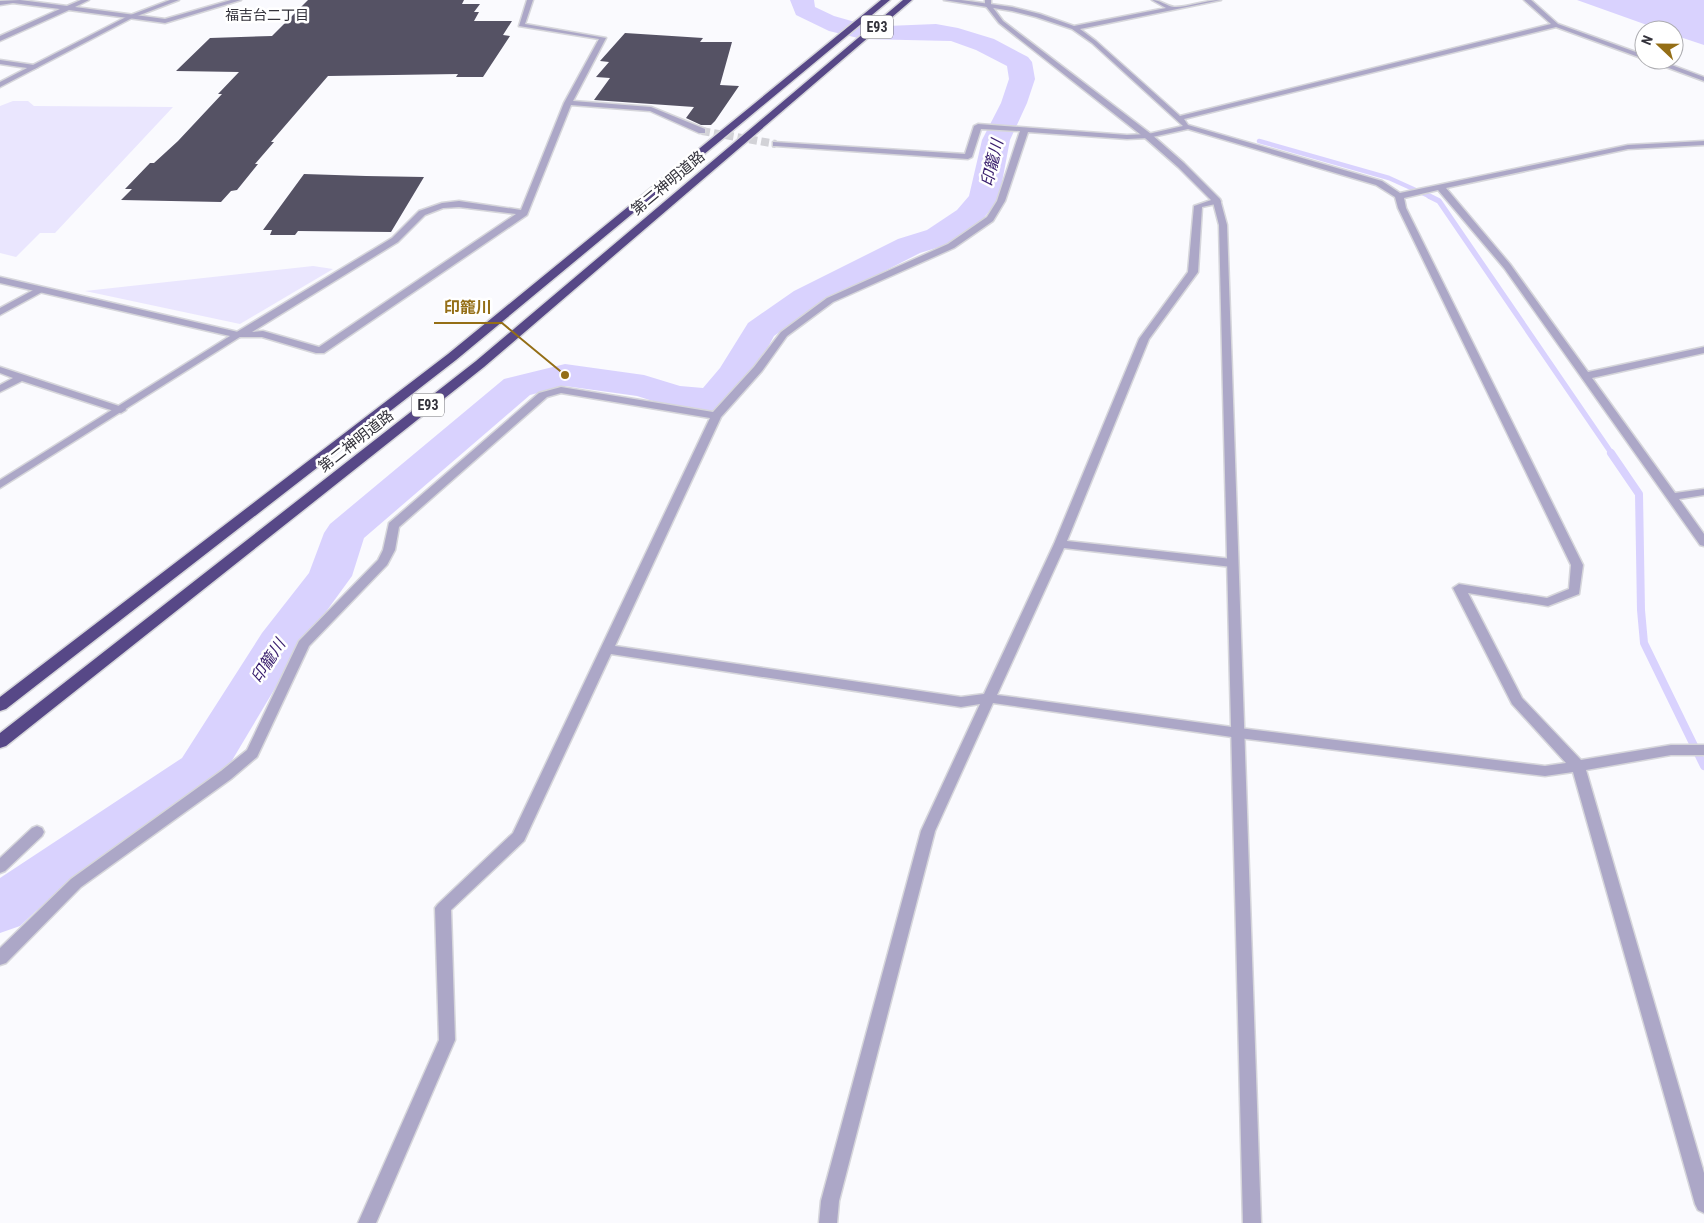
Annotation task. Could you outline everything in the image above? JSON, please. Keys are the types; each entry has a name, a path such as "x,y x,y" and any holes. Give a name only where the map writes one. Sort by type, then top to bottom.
{"highway":[{"name":"第二神明道路","path":"0,705 452,357 886,0"},
{"name":"第二神明道路","path":"0,742 480,364 908,0"}],"street":[{"path":"0,39 86,0"},
{"path":"0,85 130,17 176,0"},
{"path":"0,3 14,1 165,21 238,0"},
{"path":"0,280 238,335 263,334 320,351 524,212 568,103 603,38 521,25 530,0"},
{"path":"948,0 988,2 1038,15 1074,28 1094,42 1188,127"},
{"path":"1156,0 1173,9"},
{"path":"1074,28 1218,0"},
{"path":"1527,0 1556,25 1634,54"},
{"path":"988,2 1001,22 1148,136 1218,201 1223,225 1252,1223"},
{"path":"1180,118 1556,25"},
{"path":"0,62 34,67"},
{"path":"1679,70 1704,79"},
{"path":"568,103 651,109 702,131"},
{"path":"776,144 968,157 978,126 1024,131 1127,137 1148,136 1188,127 1379,183 1399,196 1402,208 1577,566 1575,591 1548,602 1459,588 1517,700 1578,766 1704,1204"},
{"path":"367,1223 447,1040 443,908 519,837 716,416 758,369 784,334 830,300 951,246 990,219 1001,201 1024,131"},
{"path":"1399,196 1628,147 1704,143"},
{"path":"1441,188 1506,266 1704,542"},
{"path":"828,1223 835,1183 928,830 1060,544 1144,339 1193,272 1198,206 1218,201"},
{"path":"0,485 238,335 395,240 422,213 442,206 459,204 524,212"},
{"path":"0,312 40,290"},
{"path":"1586,376 1704,350"},
{"path":"0,370 121,410"},
{"path":"0,389 21,377"},
{"path":"0,958 76,883 226,775 252,753 304,644 382,562 389,550 393,526 543,396 561,390 716,416"},
{"path":"1672,498 1704,492"},
{"path":"1060,544 1232,563"},
{"path":"608,649 961,702 988,698 1238,733 1545,771 1671,750 1704,750"},
{"path":"0,867 37,832"}],"shaded area":[{"path":"1577,0 1704,0 1704,45 1684,38 1684,20 1634,20"},
{"path":"13,101 28,101 34,106 173,107 55,233 40,233 16,257 0,253 0,106"},
{"path":"313,266 333,269 240,324 85,291"}],"building":[{"path":"308,0 464,0 462,4 480,4 474,12 479,12 474,21 512,21 503,35 510,36 483,77 456,77 458,74 328,76 271,142 274,142 255,164 258,164 237,190 231,191 221,202 121,200 132,189 125,189 150,163 154,163 178,141 222,94 218,94 239,72 176,71 210,38 272,36"},
{"path":"625,33 703,38 700,42 732,42 720,85 739,86 711,125 701,125 686,118 694,107 594,100 610,78 596,77 609,62 600,61"},
{"path":"304,174 424,177 391,232 298,231 295,235 270,235 272,230 263,230"}],"waterway":[{"name":"印籠川","path":"0,910 17,895 200,771 278,644 330,576 345,533 517,387 565,375 644,386 675,397 713,400 736,373 760,330 806,298 909,246 938,237 968,217 984,198 996,140 1014,103 1022,79 1019,62 985,44 949,33 930,31 875,33 837,26 804,10 802,0"},
{"path":"1259,141 1389,178 1431,197"},
{"path":"1431,197 1439,201 1612,454"},
{"path":"1611,453 1639,494 1641,610 1644,643 1704,766"}],"tunnel":[{"path":"702,131 776,144"}],"place":[{"name":"印籠川","path":"565,375"}],"district":[{"name":"福吉台二丁目","path":"267,15"}]}
